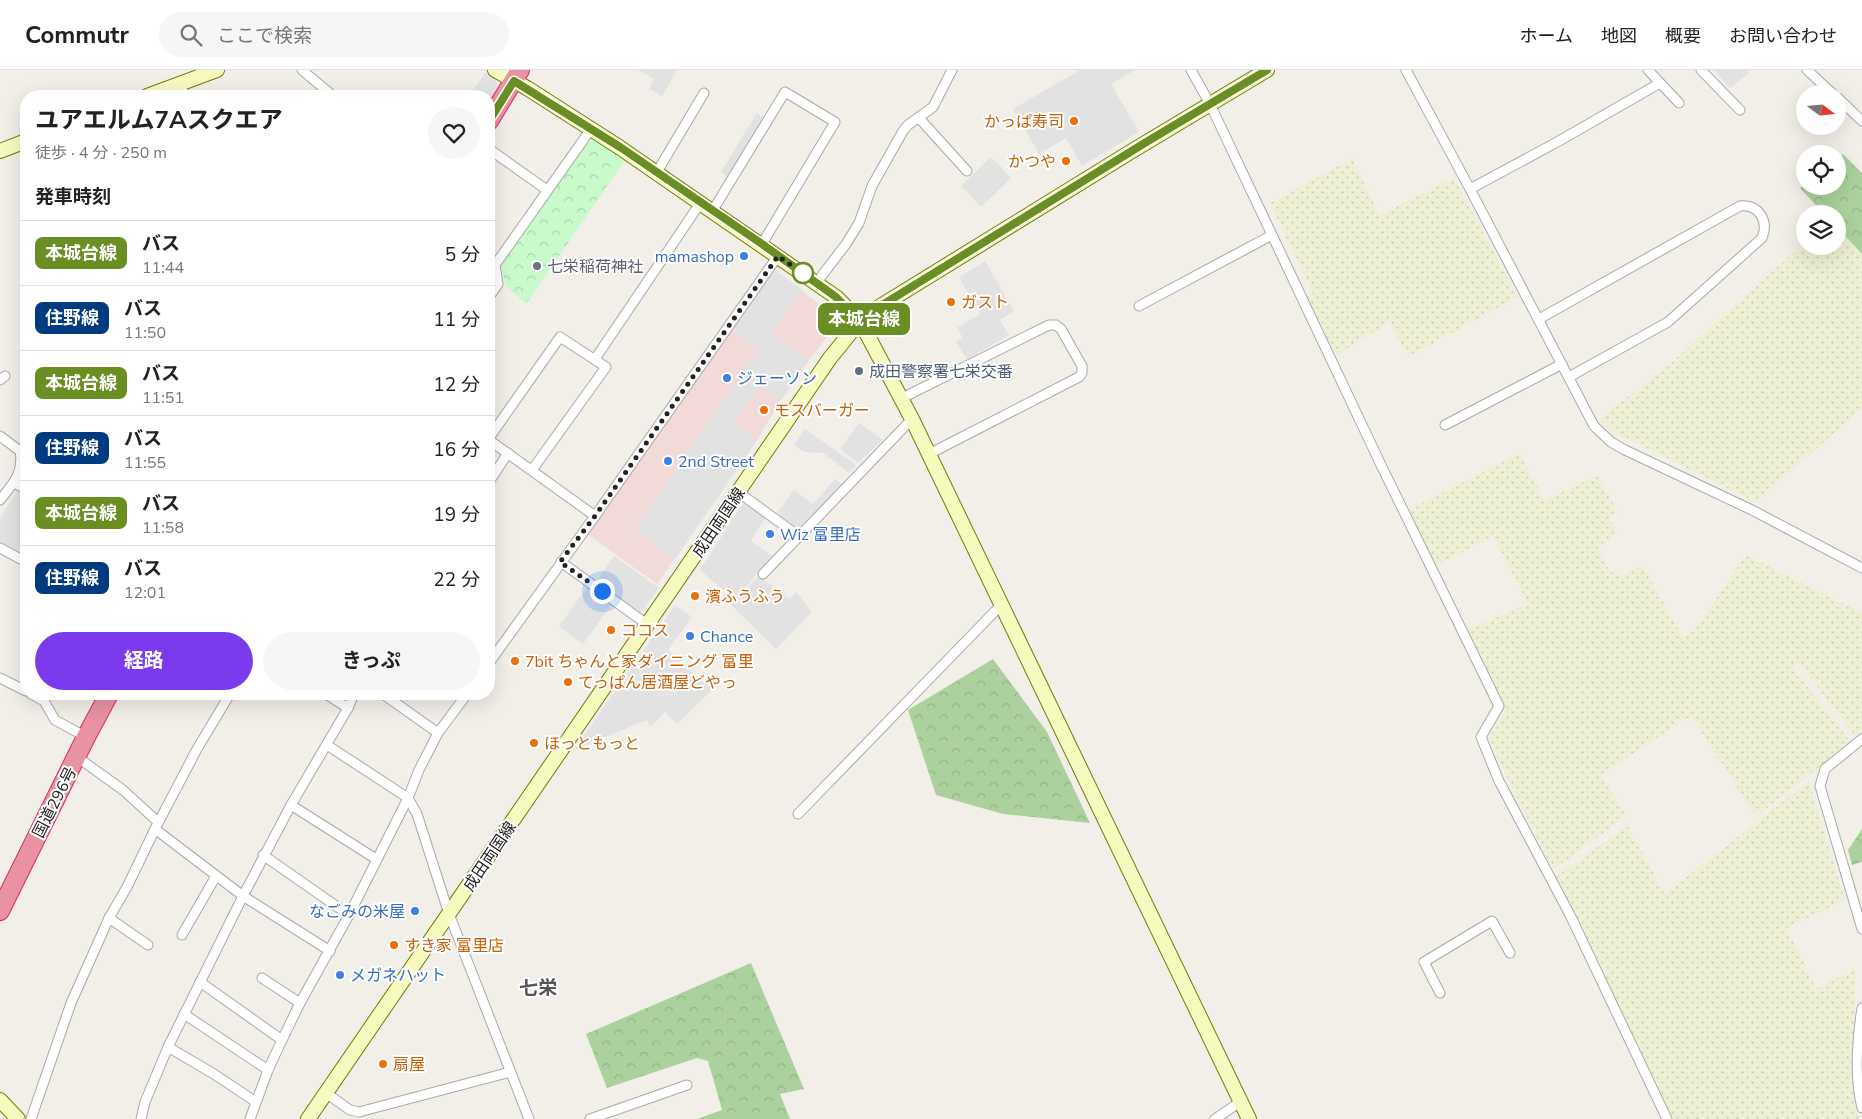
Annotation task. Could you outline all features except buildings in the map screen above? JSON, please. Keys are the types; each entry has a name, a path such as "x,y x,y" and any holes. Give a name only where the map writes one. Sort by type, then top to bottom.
{"highway":[{"path":"495,110 517,75"},
{"name":"国道296号","path":"0,911 106,700"}],"main road":[{"path":"183,90 217,70"},
{"path":"495,70 517,75 590,128 707,206 817,282 836,297 860,322 902,398 1249,1119"},
{"name":"成田両国線","path":"308,1119 830,358 860,322 879,307 1267,70"},
{"path":"0,151 20,144"},
{"path":"0,1100 18,1119"}],"street":[{"path":"302,70 326,90"},
{"path":"817,282 846,244 859,223 872,186 904,131 908,125 933,107 952,70"},
{"path":"1191,70 1210,104 1499,706 1482,737 1500,781 1571,917 1666,1119"},
{"path":"1406,70 1594,426 1611,442 1625,450 1752,510 1862,568"},
{"path":"1648,70 1679,103"},
{"path":"1700,70 1740,110"},
{"path":"1807,70 1824,85"},
{"path":"1470,189 1660,83"},
{"path":"596,359 707,206 785,92 835,122 762,244"},
{"path":"656,172 704,93"},
{"path":"1846,106 1862,121"},
{"path":"919,118 966,171"},
{"path":"495,288 498,284 496,265 590,128"},
{"path":"495,153 548,190"},
{"path":"1539,319 1740,206 1748,205 1760,213 1765,225 1762,238 1668,322 1569,377"},
{"path":"1139,306 1272,235"},
{"path":"495,654 778,256"},
{"path":"902,398 1050,325 1056,325 1061,329 1082,366 1082,373 1079,377 929,454"},
{"path":"495,430 560,336 606,367 532,470"},
{"path":"1445,425 1562,364"},
{"path":"763,574 912,419"},
{"path":"0,436 20,451"},
{"path":"495,443 595,516"},
{"path":"495,473 508,453"},
{"path":"0,500 14,483 20,469"},
{"path":"14,483 20,486"},
{"path":"738,492 800,537"},
{"path":"0,548 20,559"},
{"path":"560,562 648,625"},
{"path":"798,814 1002,604"},
{"path":"0,678 20,689"},
{"path":"42,700 55,720 86,737"},
{"path":"32,1119 71,1004 109,918 127,887 156,826 197,749 226,700"},
{"path":"335,700 348,708"},
{"path":"140,1119 145,1102 168,1047 263,855 351,700"},
{"path":"391,700 438,734"},
{"path":"250,1119 268,1070 300,1003 349,915 438,734 463,700"},
{"path":"1862,739 1825,769 1820,786 1862,929"},
{"path":"327,745 408,798 417,814 449,914 529,1119"},
{"path":"76,757 123,790 156,826 216,876 243,896 330,951"},
{"path":"291,806 376,858"},
{"path":"263,855 349,915"},
{"path":"182,935 216,876"},
{"path":"109,918 148,945"},
{"path":"1440,993 1424,962 1492,921 1510,953"},
{"path":"262,978 300,1003"},
{"path":"200,982 282,1040"},
{"path":"1862,1008 1859,1030 1858,1084 1862,1108"},
{"path":"184,1014 268,1070"},
{"path":"168,1047 256,1102"},
{"path":"326,1093 350,1110 359,1112 510,1072"},
{"path":"590,1119 687,1085"},
{"path":"1215,1119 1240,1102"}],"shaded area":[{"path":"639,70 677,70 662,96 649,89 654,79"},
{"path":"1080,70 1135,70 1111,84 1139,132 1082,166 1066,138 1039,154 1013,109"},
{"path":"1714,70 1747,70 1749,73 1730,88"},
{"path":"485,73 496,79 498,89 495,94 495,90 473,90"},
{"path":"757,113 764,118 728,177 721,172"},
{"path":"991,157 1011,178 981,207 961,186"},
{"path":"985,261 1014,311 1000,320 1009,335 967,359 956,342 963,338 957,328 980,314 959,277"},
{"path":"773,269 822,306 830,329 828,336 781,400 757,440 657,584 587,534"},
{"path":"775,271 802,289 771,334 809,360 781,400 760,386 734,423 757,440 675,559 635,530 759,350 733,331"},
{"path":"859,423 883,440 858,463 840,449"},
{"path":"805,429 856,465 849,473 823,453 804,452 794,445"},
{"path":"835,479 842,484 801,528 777,513 794,490 813,504"},
{"path":"20,486 20,553 0,543 0,518"},
{"path":"743,503 765,518 751,541 772,556 735,600 700,570"},
{"path":"614,556 659,588 640,614 595,583"},
{"path":"759,576 789,599 796,592 812,612 776,649 731,605"},
{"path":"588,586 612,604 583,644 559,626"},
{"path":"675,605 692,617 668,650 712,690 677,724 665,712 650,727 647,720 574,750"}],"green space":[{"path":"594,140 625,160 526,304 507,287 500,267 585,144"},
{"path":"1846,157 1862,173 1862,254 1846,237 1846,205 1816,205 1806,195 1846,195"},
{"path":"1352,159 1380,215 1454,178 1518,297 1408,357 1390,322 1334,356 1305,298 1313,293 1270,203"},
{"path":"1846,237 1862,254 1862,409 1755,502 1612,431 1600,419 1670,364 1796,250 1796,255 1846,255"},
{"path":"1520,453 1544,501 1597,475 1618,512 1609,517 1618,535 1598,546 1609,570 1618,576 1643,566 1683,637 1695,630 1746,555 1862,613 1862,731 1855,736 1799,663 1792,667 1851,742 1756,817 1691,716 1601,775 1627,816 1553,870 1495,753 1490,737 1506,709 1465,631 1528,604 1493,536 1436,566 1408,510"},
{"path":"993,659 1047,732 1090,823 1003,814 936,795 908,710"},
{"path":"1809,781 1845,900 1787,928 1816,988 1856,969 1853,1053 1854,1095 1860,1119 1671,1119 1555,877 1628,826 1665,894"},
{"path":"1862,829 1862,862 1852,865 1848,850"},
{"path":"751,963 804,1089 780,1094 790,1119 697,1119 722,1110 708,1061 697,1058 607,1088 586,1034"}],"bus line":[{"name":"本城台線","path":"495,112 514,81 527,88 620,147 817,282 845,305 860,322 879,307 1267,70"}],"place":[{"name":"かっぱ寿司","path":"1074,121"},
{"name":"かつや","path":"1066,161"},
{"name":"mamashop","path":"744,256"},
{"name":"七栄稲荷神社","path":"537,266"},
{"name":"ガスト","path":"951,302"},
{"name":"成田警察署七栄交番","path":"859,371"},
{"name":"ジェーソン","path":"727,378"},
{"name":"モスバーガー","path":"764,410"},
{"name":"2nd Street","path":"668,461"},
{"name":"Wiz 富里店","path":"770,534"},
{"name":"濱ふうふう","path":"695,596"},
{"name":"ココス","path":"611,630"},
{"name":"Chance","path":"690,636"},
{"name":"7bit ちゃんと家ダイニング 富里","path":"515,661"},
{"name":"てっぱん居酒屋どやっ","path":"568,682"},
{"name":"ほっともっと","path":"534,743"},
{"name":"なごみの米屋","path":"415,911"},
{"name":"すき家 富里店","path":"394,945"},
{"name":"メガネハット","path":"340,975"},
{"name":"扇屋","path":"383,1064"}],"district":[{"name":"七栄","path":"538,987"}],"route":[{"path":"602,591 560,562 595,516 778,256 803,273"}]}
